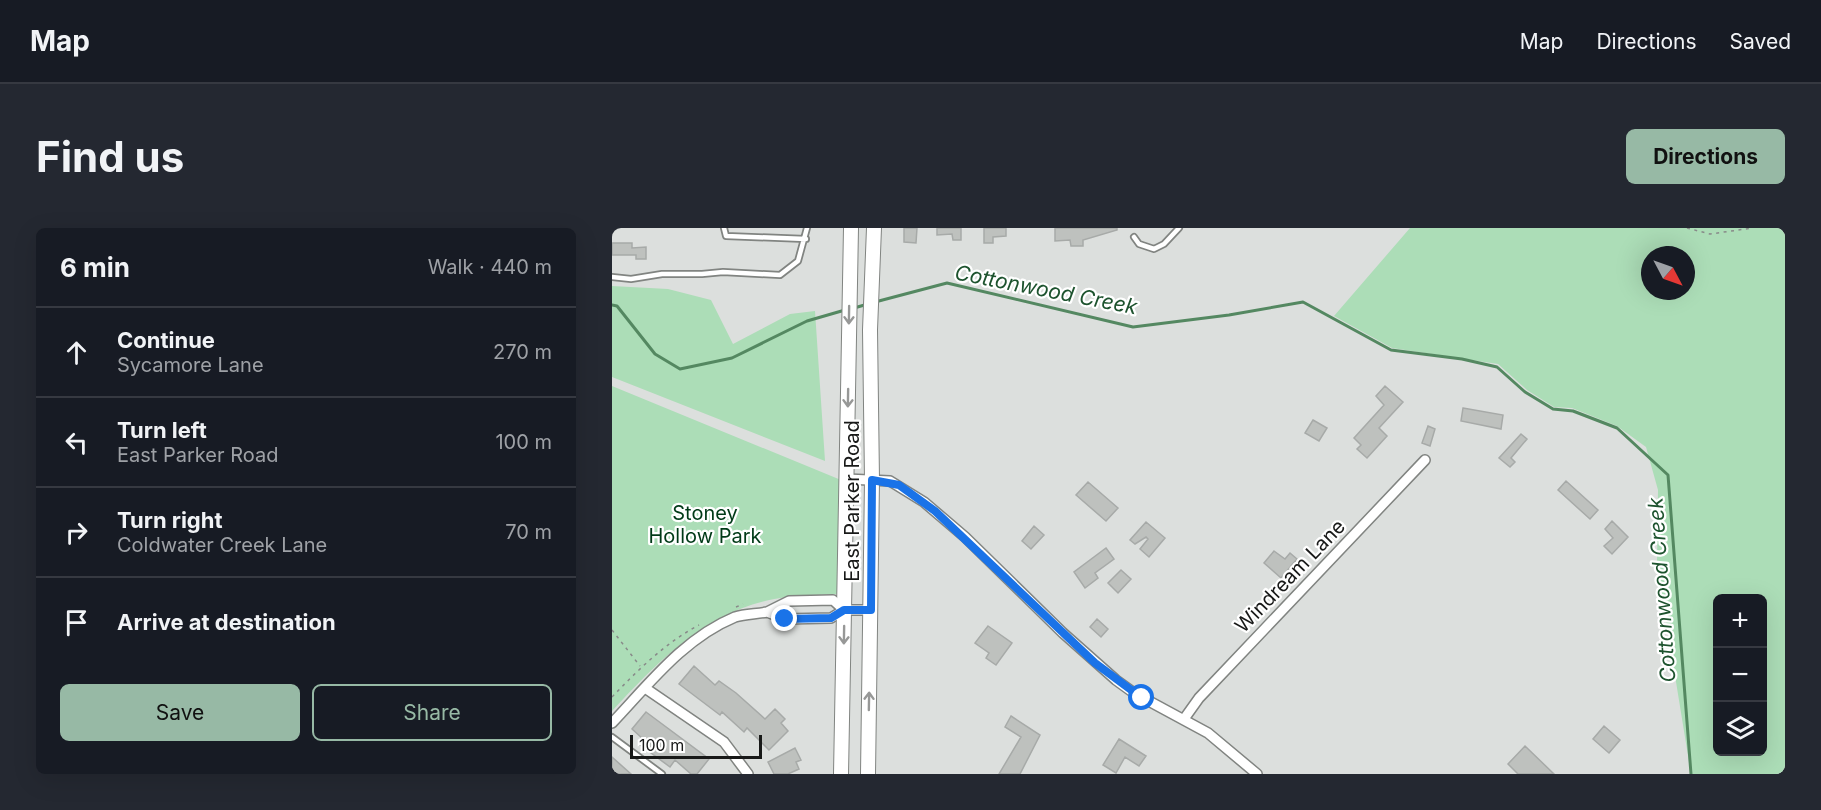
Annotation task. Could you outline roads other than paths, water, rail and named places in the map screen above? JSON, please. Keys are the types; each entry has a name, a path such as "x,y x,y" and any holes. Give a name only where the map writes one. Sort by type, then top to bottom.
{"main road":[{"name":"East Parker Road","path":"841,774 851,228"},
{"name":"East Parker Road","path":"868,774 872,480 870,330 874,228"}],"street":[{"name":"Windream Lane","path":"1184,719 1198,698 1425,460"},
{"path":"847,479 894,483 924,502 959,531 1116,680 1134,693 1184,719 1216,740 1257,774"},
{"path":"612,723 671,659 709,632 736,617 767,612 789,601 832,600 844,610"},
{"path":"767,612 785,619 831,618 844,610 871,610"},
{"path":"645,688 724,742 748,774"}],"lane":[{"path":"723,228 726,237 806,239"},
{"path":"612,277 631,279 662,274 723,272 780,275 798,261 806,239 807,228"},
{"path":"1134,237 1140,244 1154,249 1164,244 1179,228"},
{"path":"612,737 662,774"}],"waterway":[{"name":"Cottonwood Creek","path":"875,302 947,283 1133,327 1229,315 1303,302 1391,350 1462,359 1497,367 1525,392 1553,409 1573,411 1617,428 1668,475 1691,774"},
{"name":"Cottonwood Creek","path":"854,308 868,304"},
{"name":"Cottonwood Creek","path":"612,305 617,306 655,354 680,369 732,358 807,321 845,310"}],"park label":[{"name":"Stoney Hollow Park","path":"705,524"}]}
